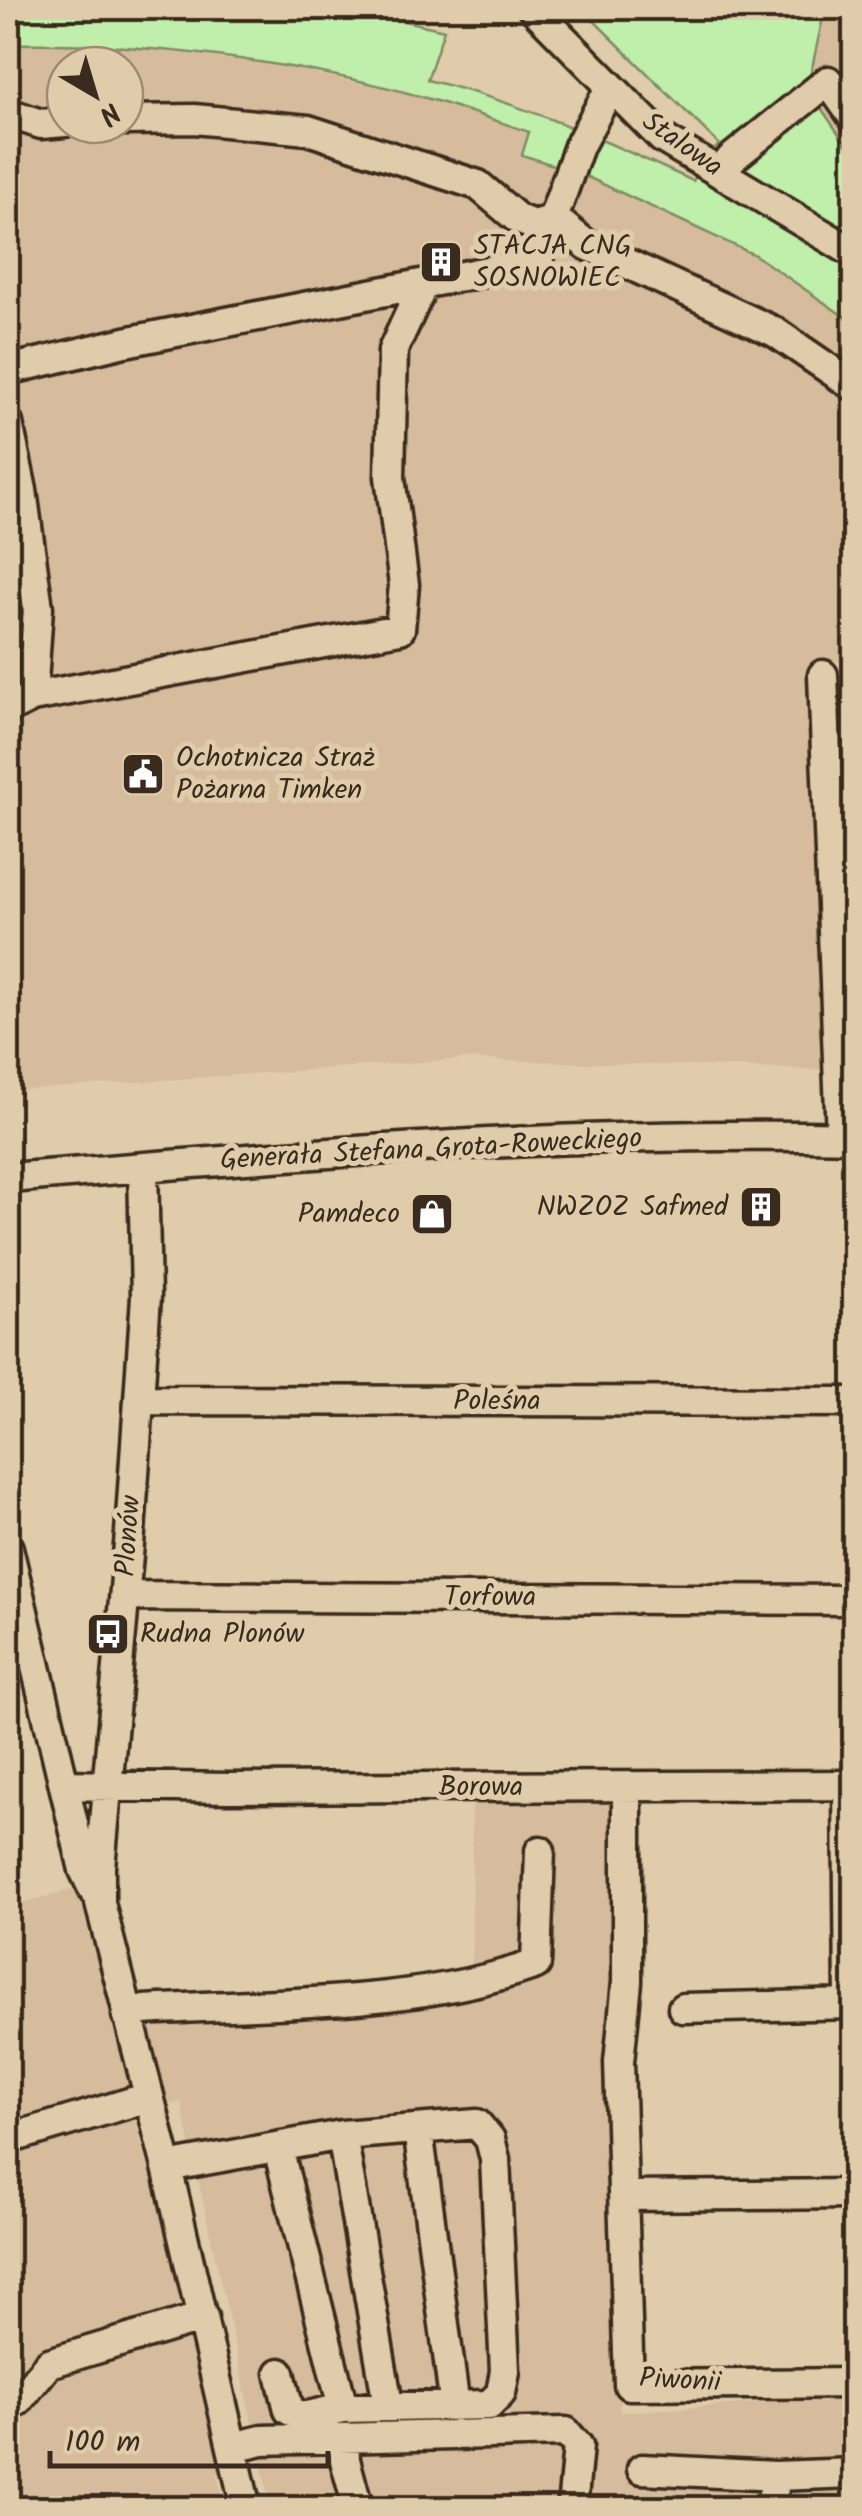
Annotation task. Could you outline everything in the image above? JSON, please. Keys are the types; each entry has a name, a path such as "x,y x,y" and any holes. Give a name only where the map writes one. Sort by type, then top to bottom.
{"street":[{"name":"Stalowa","path":"533,8 662,138 854,253"},
{"path":"720,173 730,159 828,81 854,118"},
{"path":"8,370 124,342 508,267 540,255 580,146 610,88"},
{"path":"8,113 45,124"},
{"path":"145,120 194,119 308,130 478,185 518,218 533,225 555,220"},
{"path":"555,220 587,245 775,332 854,386"},
{"path":"8,423 22,490 38,608 20,703 400,629 404,585 390,477 393,350 423,285"},
{"path":"824,676 848,1137"},
{"name":"Generała Stefana Grota-Roweckiego","path":"8,1178 689,1135 848,1137"},
{"name":"Plonów","path":"100,1903 146,1296 143,1168"},
{"name":"Poleśna","path":"139,1400 854,1402"},
{"name":"Plonów","path":"8,1548 15,1603 84,1870 100,1903 167,2167 246,2508"},
{"name":"Torfowa","path":"124,1596 854,1600"},
{"name":"Borowa","path":"64,1785 851,1785"},
{"path":"682,2008 852,2004 851,1785"},
{"name":"Piwonii","path":"626,1787 626,1982 619,2062 629,2384 854,2382"},
{"path":"127,2015 144,2010 441,1990 491,1980 536,1964 540,1851"},
{"path":"8,2138 149,2097"},
{"path":"167,2167 342,2135 477,2124 490,2139 495,2159 504,2371 500,2394 488,2405 343,2408 304,2417 290,2410 280,2373"},
{"path":"418,2130 455,2406"},
{"path":"342,2135 388,2406"},
{"path":"278,2148 343,2408"},
{"path":"624,2196 854,2194"},
{"path":"18,2400 49,2363 203,2318"},
{"path":"232,2447 262,2440 566,2432 578,2446 572,2508"},
{"path":"344,2438 345,2460 358,2508"},
{"path":"642,2469 776,2476 854,2473"},
{"path":"766,2508 772,2500 776,2476"}],"shaded area":[{"path":"825,8 854,8 854,156 821,108 810,101 808,86"},
{"path":"8,44 106,45 45,45 45,145 145,145 145,50 275,65 419,96 530,132 522,156 581,174 755,255 854,323 854,660 815,664 826,1070 464,1059 8,1091"},
{"path":"472,1796 614,1803 620,2412 854,2397 854,2508 271,2508 181,2102 132,2110 189,2312 87,2366 199,2333 228,2471 217,2474 225,2508 8,2508 8,1907 77,1888 122,2058 147,2049 146,2014 472,1994"}],"green space":[{"path":"8,8 359,8 444,30 427,80 529,111 693,181 719,144 581,8 825,8 808,86 810,101 821,108 854,156 854,323 755,255 581,174 522,155 529,132 461,109 320,73 145,49 145,45 8,44"}],"place":[{"name":"STACJA CNG SOSNOWIEC","path":"441,262"},
{"name":"Ochotnicza Straż Pożarna Timken","path":"143,774"},
{"name":"NWZOZ Safmed","path":"761,1207"},
{"name":"Pamdeco","path":"432,1214"},
{"name":"Rudna Plonów","path":"108,1634"}]}
